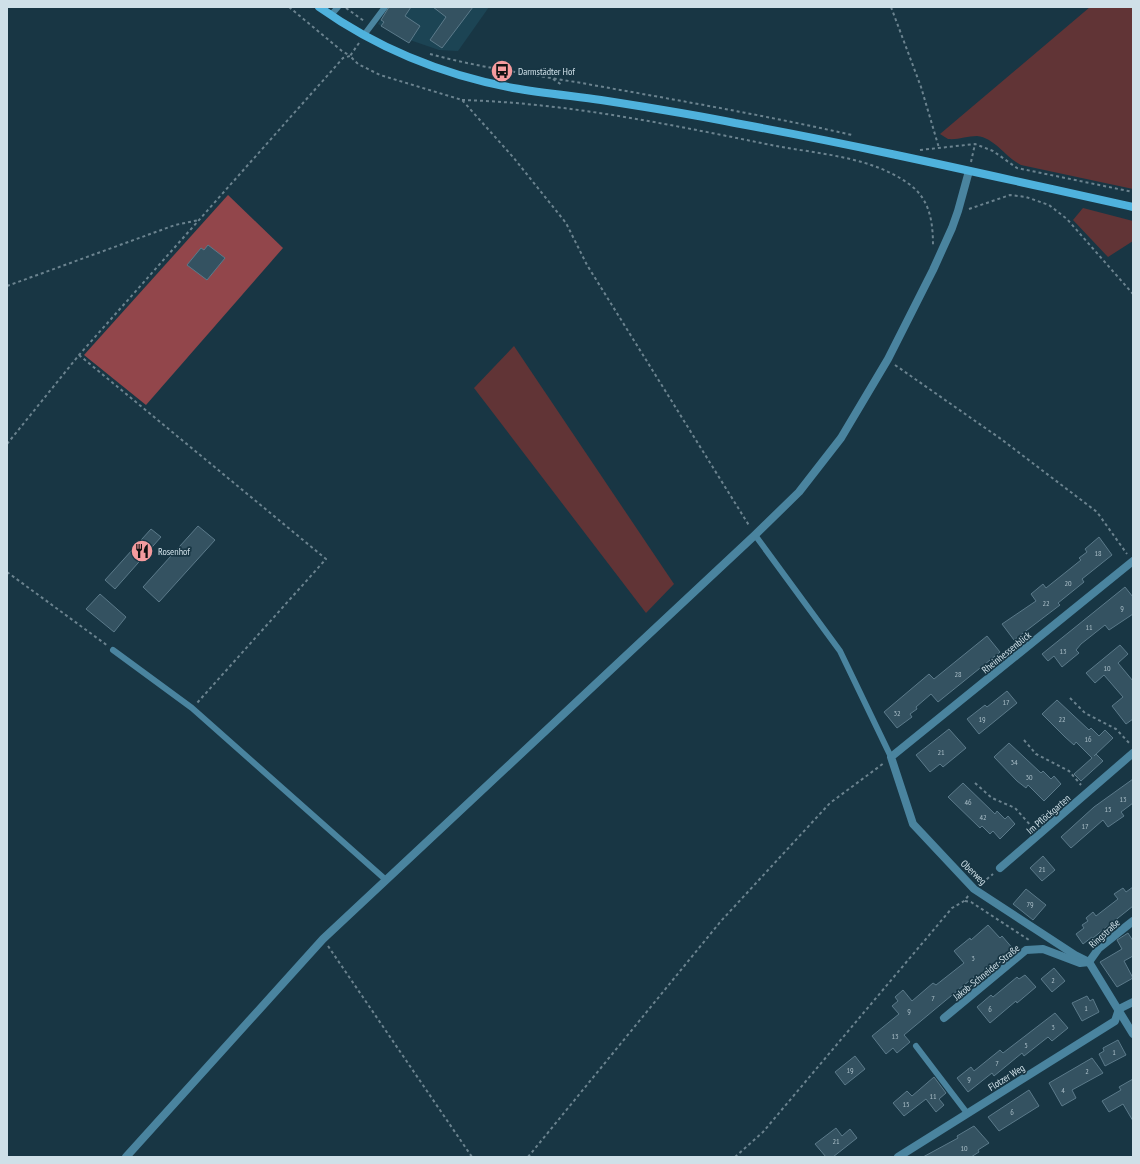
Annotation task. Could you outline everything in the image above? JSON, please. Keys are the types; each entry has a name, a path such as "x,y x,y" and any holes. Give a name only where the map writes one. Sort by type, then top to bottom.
{"main road":[{"path":"319,7 331,16 390,49 436,67 498,85 730,122 969,171 1133,207"}],"street":[{"path":"126,1157 323,939 755,535 798,492 841,438 888,359 937,260 958,211 969,171"},
{"name":"Rheinhessenblick","path":"891,757 1133,561"},
{"name":"Im Pflöckgarten","path":"1000,868 1133,753"},
{"name":"Oberweg","path":"891,757 913,824 974,889 1075,955 1089,962 1133,1034"},
{"name":"Ringstraße","path":"1089,962 1099,948 1133,921"},
{"path":"1043,949 1080,964 1089,962"},
{"name":"Jakob-Schneider-Straße","path":"944,1018 1026,950 1043,949"},
{"path":"1119,1009 1133,1002"},
{"name":"Flotzer Weg","path":"898,1157 1115,1021 1119,1009"}],"lane":[{"path":"331,16 338,7"},
{"path":"364,35 385,7"},
{"path":"755,535 840,651 891,757"},
{"path":"113,650 192,708 386,880"},
{"path":"916,1046 967,1113"}],"path":[{"path":"289,7 358,64 380,75 462,100 503,101 656,122 873,165 909,183 919,192 928,209 932,223 933,249 937,260"},
{"path":"346,7 371,26"},
{"path":"891,7 921,87 939,148"},
{"path":"7,444 80,356 343,58 350,56 364,35"},
{"path":"426,52 460,61 736,110 854,135"},
{"path":"462,100 513,157 566,223 587,265 755,535"},
{"path":"969,171 975,144"},
{"path":"913,149 975,144 993,151 1016,168 1133,192"},
{"path":"958,211 977,207 1010,195 1026,197 1047,204 1067,219 1133,294"},
{"path":"7,286 175,225 200,220"},
{"path":"80,356 326,559 192,708"},
{"path":"888,359 1001,440 1097,512 1133,561"},
{"path":"7,572 113,650"},
{"path":"1070,698 1085,713 1116,729 1133,747"},
{"path":"1024,740 1036,754 1069,771 1087,792"},
{"path":"528,1157 722,921 830,803 891,757"},
{"path":"976,783 992,798 1015,808 1039,834"},
{"path":"735,1157 762,1132 952,908 964,901 974,889 1000,868"},
{"path":"964,901 971,902 1043,949"},
{"path":"323,939 472,1157"}],"shaded area":[{"path":"389,7 489,7 458,51 439,50 404,38 378,24"},
{"path":"1090,7 1133,7 1133,189 1021,165 1015,162 995,144 983,137 977,136 948,139 940,134"},
{"path":"228,195 283,248 146,405 84,355"},
{"path":"1083,208 1133,221 1133,241 1108,257 1073,220"},
{"path":"514,346 674,584 646,613 474,388"}],"building":[{"path":"389,7 411,7 405,16 420,26 409,43 381,26 384,22 381,20"},
{"path":"433,7 473,7 442,48 430,40 446,17"},
{"path":"208,245 225,258 207,280 187,265 201,248 204,250"},
{"path":"198,526 215,540 159,602 143,587"},
{"path":"151,529 161,537 115,589 105,580"},
{"path":"1099,537 1112,555 1082,579 1084,582 1058,603 1060,605 1014,640 1002,624 1036,601 1031,594 1043,584 1046,588 1081,560 1079,558 1087,552 1085,549"},
{"path":"1125,587 1133,597 1133,614 1109,630 1105,625 1081,644 1076,650 1079,653 1062,667 1054,656 1048,661 1042,654"},
{"path":"100,594 126,617 114,632 86,609"},
{"path":"987,636 1000,652 938,702 931,694 916,707 917,709 910,714 912,717 897,728 884,712 929,674 934,679"},
{"path":"1120,645 1128,654 1118,663 1133,681 1133,719 1126,724 1112,706 1123,697 1104,675 1095,683 1086,673"},
{"path":"1007,691 1017,703 979,734 967,719 985,705 987,707"},
{"path":"1057,700 1089,730 1091,728 1099,736 1105,730 1113,738 1096,754 1103,761 1081,781 1074,774 1092,758 1076,742 1074,745 1042,714"},
{"path":"949,729 966,748 943,767 940,764 930,772 916,755"},
{"path":"1009,743 1041,773 1043,771 1051,779 1054,776 1061,784 1044,801 1028,785 1026,788 1017,781 994,757"},
{"path":"1133,779 1133,803 1121,812 1124,816 1108,827 1103,820 1071,848 1061,837 1094,807"},
{"path":"963,783 995,814 997,811 1005,819 1008,816 1015,824 1000,839 993,831 990,834 982,826 980,828 948,797"},
{"path":"1043,856 1055,870 1042,881 1030,868"},
{"path":"1133,887 1133,906 1093,938 1092,937 1083,944 1076,934 1084,928 1082,925 1088,921 1086,918 1093,912 1096,916 1118,899 1114,894 1123,888 1126,892"},
{"path":"1026,889 1046,905 1033,920 1013,904"},
{"path":"988,925 1000,938 1002,936 1014,950 977,978 975,976 904,1035 910,1042 897,1053 893,1048 886,1054 872,1036 899,1014 892,1006 898,1001 895,997 903,990 912,1001 933,983 936,985 964,963 954,951 970,938 971,940"},
{"path":"1128,933 1133,941 1133,956 1124,961 1133,978 1117,987 1100,962 1122,949 1117,940"},
{"path":"1054,968 1065,981 1052,992 1041,979"},
{"path":"1025,975 1036,987 1017,1003 1016,1001 990,1023 977,1007 991,995 993,997 1017,977 1019,979"},
{"path":"1087,996 1090,1001 1093,999 1099,1012 1082,1021 1072,1003"},
{"path":"1055,1013 1068,1028 1052,1041 1048,1037 1024,1056 1022,1053 994,1076 992,1073 968,1092 957,1078 971,1067 974,1071 1000,1050 1003,1053"},
{"path":"1118,1040 1126,1055 1105,1066 1099,1054 1104,1051 1103,1048"},
{"path":"855,1056 865,1069 845,1085 835,1072"},
{"path":"1092,1058 1103,1073 1072,1090 1076,1098 1062,1106 1049,1083"},
{"path":"934,1077 946,1093 939,1099 944,1105 936,1112 926,1099 904,1116 893,1103 907,1091 912,1096"},
{"path":"1133,1079 1133,1121 1123,1104 1109,1112 1102,1101 1121,1090 1119,1087"},
{"path":"1029,1090 1039,1106 999,1131 988,1117"},
{"path":"974,1126 989,1143 978,1150 979,1152 971,1157 923,1157 958,1138 957,1136"},
{"path":"836,1128 842,1136 850,1129 857,1138 833,1157 826,1157 815,1144"}],"place":[{"name":"Darmstädter Hof","path":"502,71"},
{"name":"Rosenhof","path":"142,551"}]}
